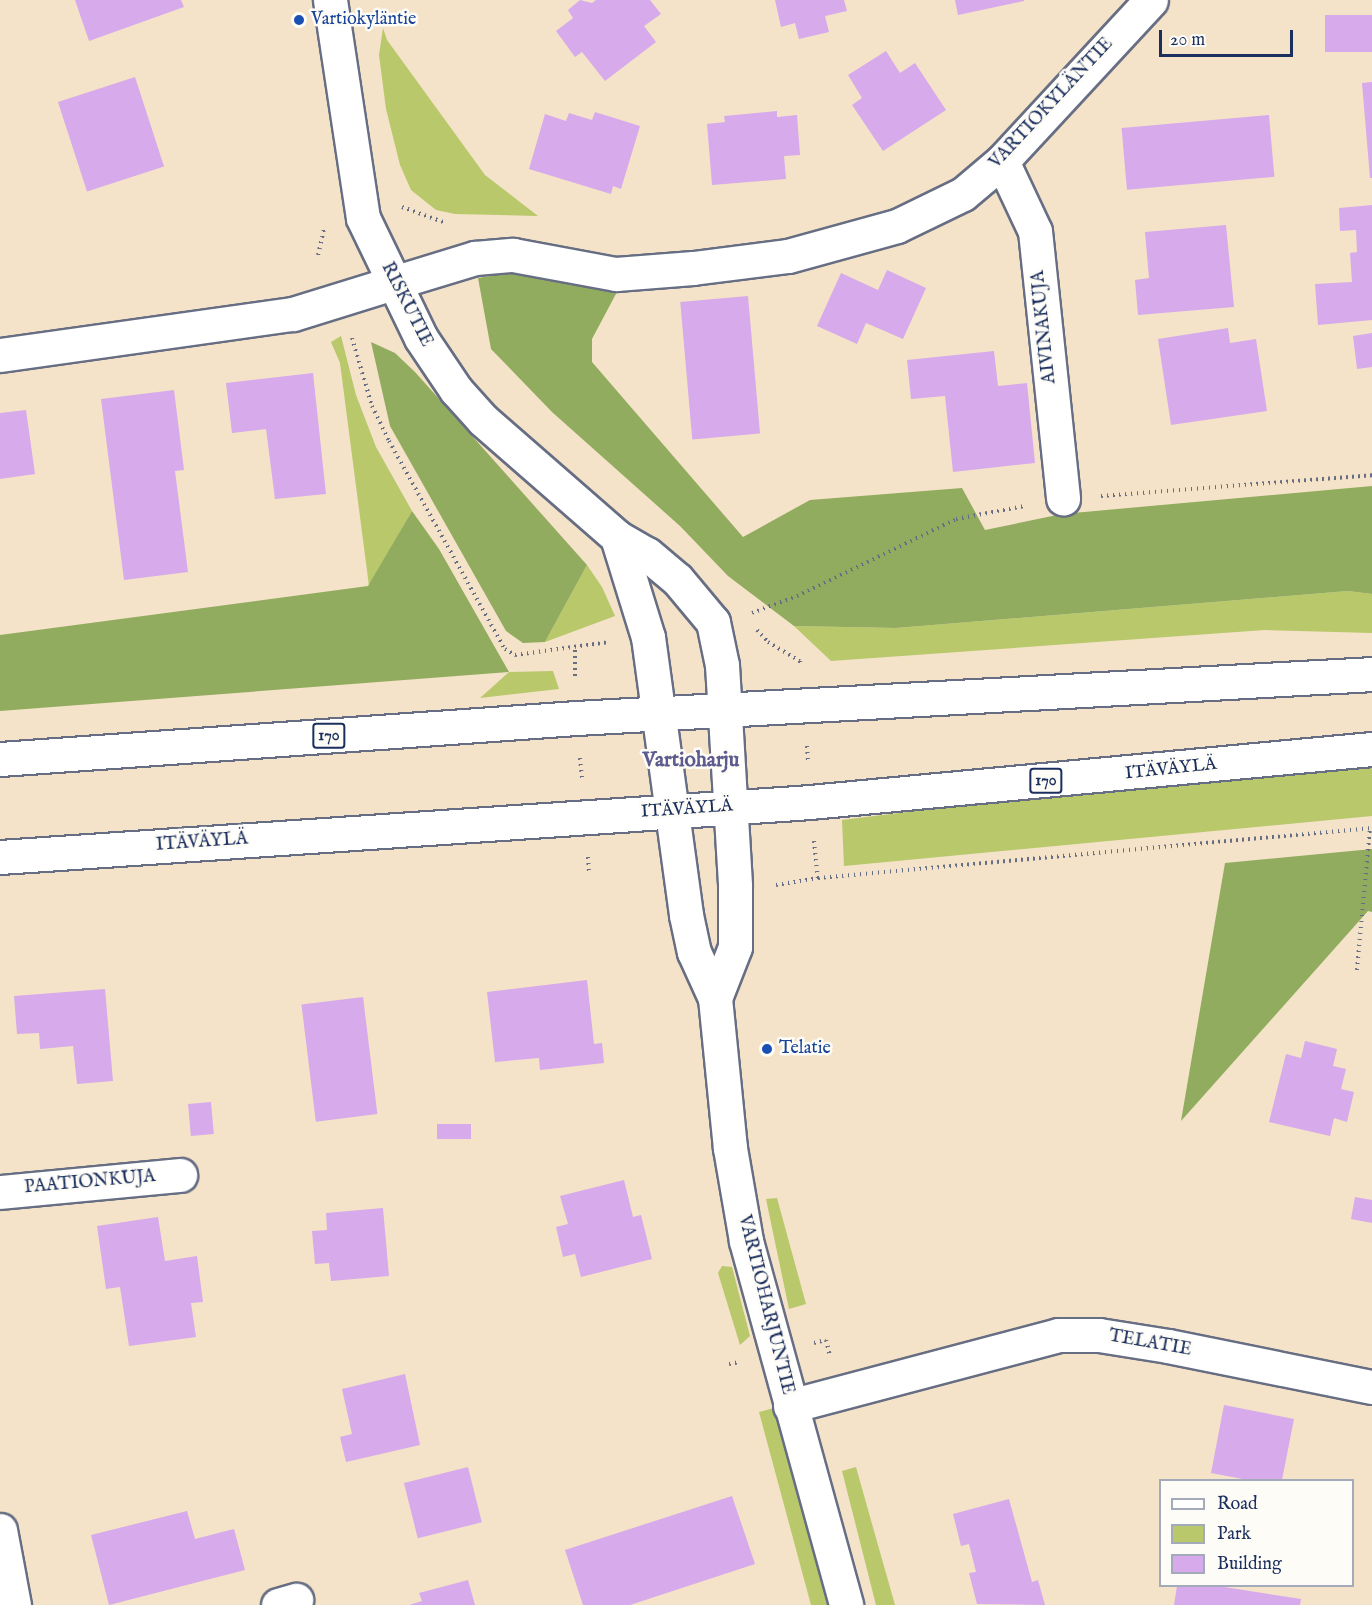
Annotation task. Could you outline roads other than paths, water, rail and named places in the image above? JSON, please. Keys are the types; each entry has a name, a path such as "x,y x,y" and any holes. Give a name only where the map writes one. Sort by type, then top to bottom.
{"street":[{"name":"RISKUTIE","path":"330,0 363,218 393,283 421,338 456,390 483,420 617,537 648,554 677,579 713,622 722,665 731,807"},
{"name":"VARTIOKYLÄNTIE","path":"0,355 293,314 475,258 504,256 616,274 788,256 897,226 963,194 1002,161 1144,3"},
{"name":"AIVINAKUJA","path":"1002,161 1035,231 1063,499"},
{"path":"617,537 648,637 658,716"},
{"name":"170","path":"0,759 576,718 658,716 1372,674"},
{"name":"VARTIOHARJUNTIE","path":"658,716 670,811 694,952 715,998 730,1148 746,1240 846,1605"},
{"name":"ITÄVÄYLÄ","path":"0,857 731,807 1158,772 1372,749"},
{"name":"VARTIOHARJUNTIE","path":"715,998 735,947 731,807"},
{"name":"PAATIONKUJA","path":"0,1192 180,1175"},
{"name":"TELATIE","path":"790,1406 1058,1335 1099,1335 1167,1346 1372,1387"},
{"path":"0,1530 14,1605"}],"place":[{"name":"Vartiokyläntie","path":"299,20"},
{"name":"Telatie","path":"767,1049"}],"district":[{"name":"Vartioharju","path":"691,761"}]}
